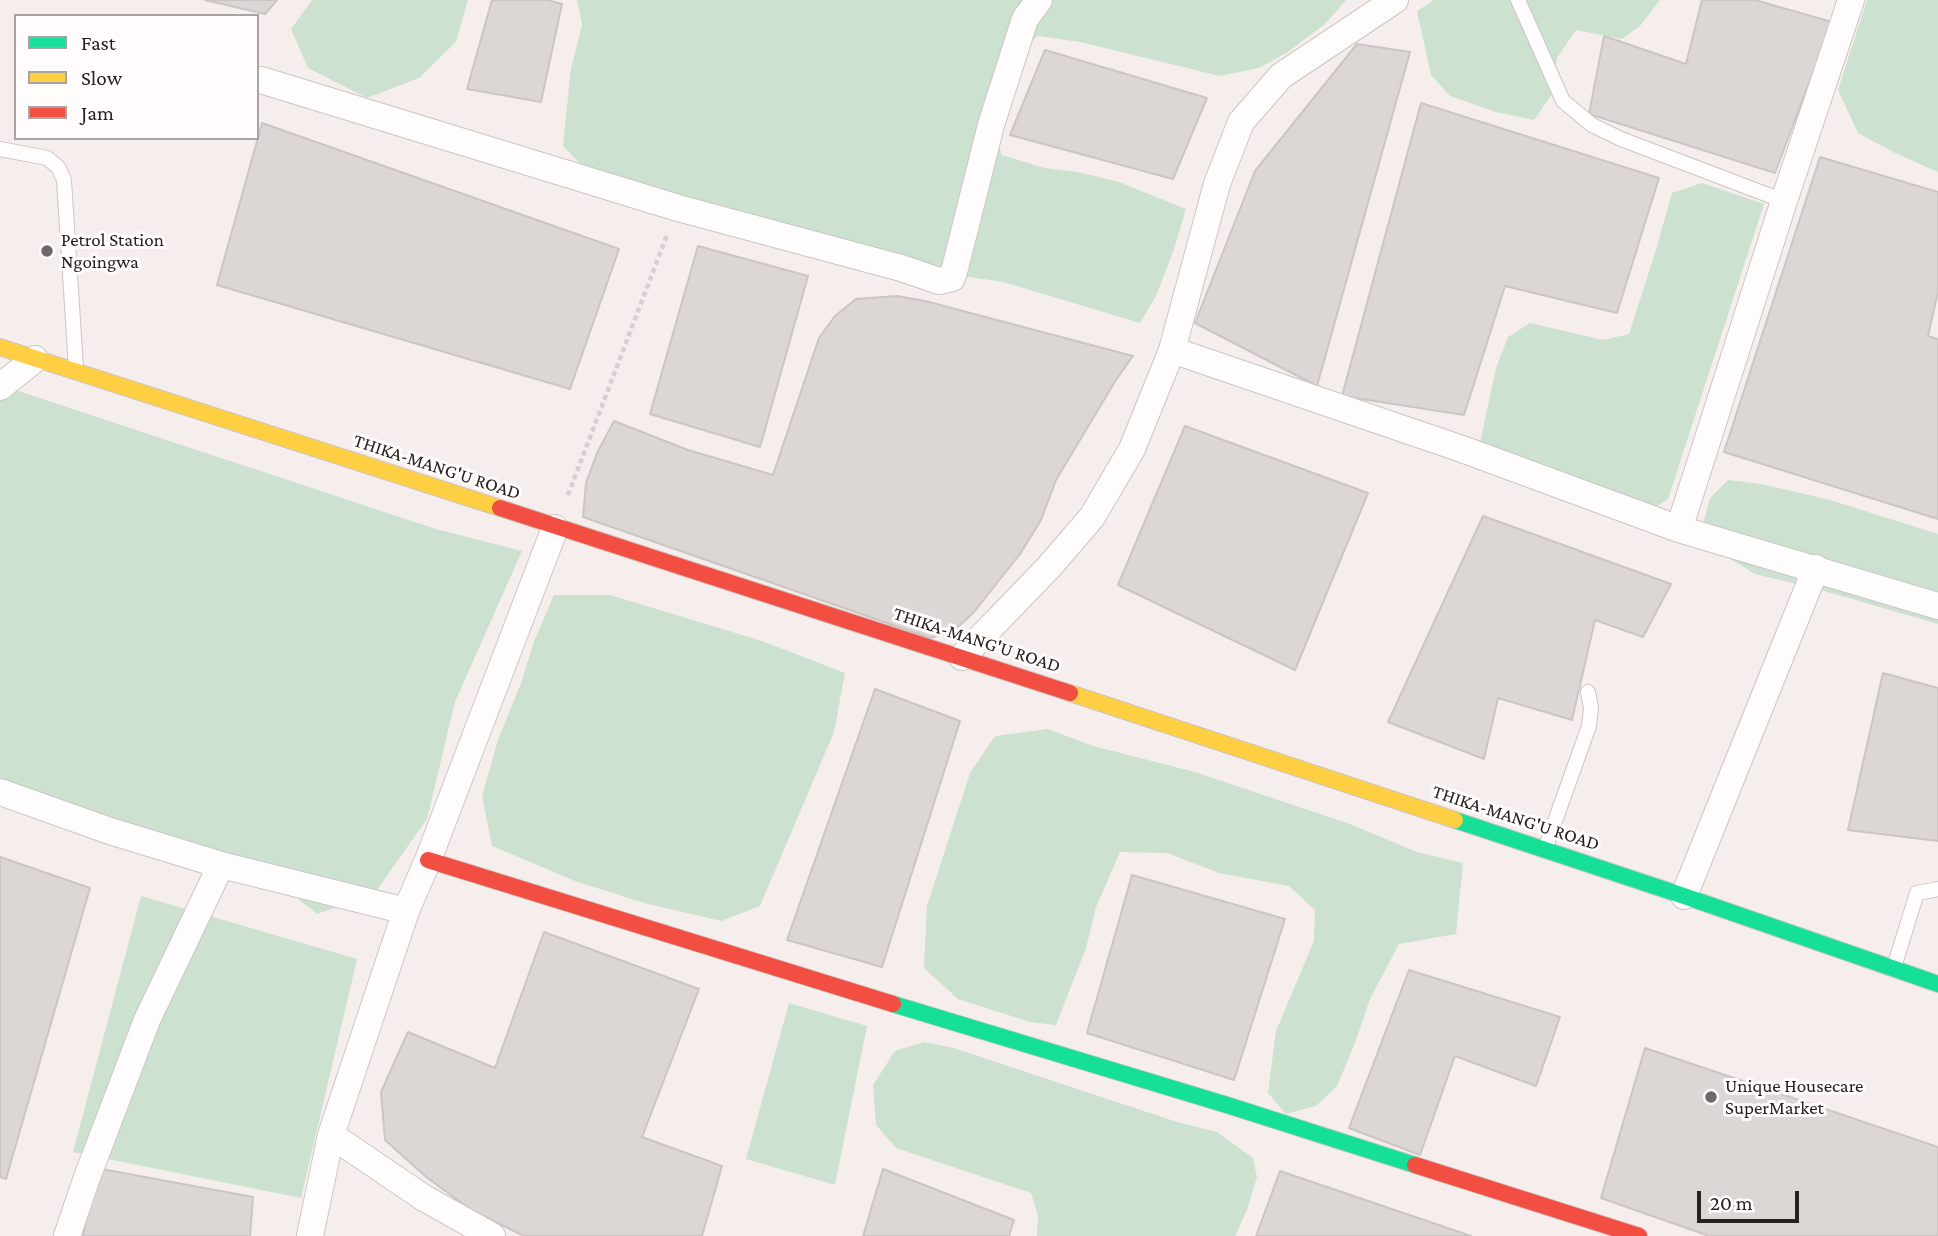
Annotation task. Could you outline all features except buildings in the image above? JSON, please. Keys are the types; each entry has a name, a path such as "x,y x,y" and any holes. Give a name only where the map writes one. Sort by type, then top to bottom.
{"main road":[{"name":"THIKA-MANG'U ROAD","path":"0,347 962,657 1684,896 1938,984"},
{"path":"428,860 1005,1039 1239,1108 1639,1236"}],"street":[{"path":"261,80 678,208 893,265 939,281 952,278 995,111 1025,19 1039,0"},
{"path":"962,657 1093,517 1132,449 1172,351 1217,184 1241,122 1281,76 1395,0"},
{"path":"1679,529 1851,0"},
{"path":"1172,351 1462,449 1679,529 1938,606"},
{"path":"0,387 35,359"},
{"path":"310,1236 331,1135 406,911 555,527"},
{"path":"1684,896 1815,568"},
{"path":"0,792 110,831 221,865 406,911"},
{"path":"67,1236 147,1020 221,865"},
{"path":"331,1135 424,1198 492,1236"}],"lane":[{"path":"1518,0 1563,101 1591,125 1784,201"},
{"path":"0,149 47,158 58,167 64,180 76,372"},
{"path":"1544,850 1589,726 1591,708 1588,692"},
{"path":"1894,968 1917,893 1938,889"}],"path":[{"path":"555,527 678,208"}],"green space":[{"path":"312,0 468,0 456,42 419,78 367,98 308,68 291,29"},
{"path":"577,0 1346,0 1325,24 1288,52 1259,68 1220,76 1080,42 1038,36 1018,50 991,128 1002,155 1044,168 1078,172 1119,182 1186,209 1156,296 1140,323 1003,282 937,272 595,179 563,146 571,68 582,25"},
{"path":"1434,0 1660,0 1640,26 1622,39 1576,30 1557,58 1553,93 1534,120 1496,112 1450,96 1431,75 1417,11"},
{"path":"1867,0 1938,0 1938,172 1858,133 1838,90"},
{"path":"1702,183 1764,204 1668,499 1636,520 1478,452 1496,368 1508,337 1530,323 1603,340 1629,334 1672,193"},
{"path":"0,385 436,529 522,551 455,702 427,819 374,894 317,914 258,867 95,831 25,787 0,778"},
{"path":"1728,480 1761,484 1830,500 1938,534 1938,624 1755,574 1713,548 1703,524 1710,498"},
{"path":"554,595 610,595 762,641 845,673 834,732 760,906 721,921 644,903 575,881 492,846 482,796 498,740"},
{"path":"1048,729 1093,746 1195,772 1350,824 1417,852 1463,863 1456,934 1399,944 1370,999 1337,1086 1316,1106 1286,1114 1268,1093 1276,1031 1314,941 1315,910 1289,886 1219,873 1167,853 1120,852 1096,907 1086,948 1056,1025 1030,1022 958,999 924,968 927,906 970,773 995,736"},
{"path":"141,896 357,959 301,1198 73,1152"},
{"path":"789,1003 867,1026 835,1185 746,1159"},
{"path":"924,1042 954,1048 1177,1122 1217,1132 1253,1158 1257,1177 1247,1210 1235,1236 1037,1236 1038,1216 1031,1193 896,1148 876,1125 873,1085 895,1051"}],"traffic: fast":[{"path":"1455,820 1938,984"},
{"path":"893,1004 1415,1165"}],"traffic: slow":[{"path":"0,347 500,508"},
{"path":"1070,693 1455,820"}],"traffic: jam":[{"path":"500,508 1070,693"},
{"path":"428,860 893,1004"},
{"path":"1415,1165 1639,1236"}],"place":[{"name":"Petrol Station Ngoingwa","path":"47,251"},
{"name":"Unique Housecare SuperMarket","path":"1711,1097"}]}
